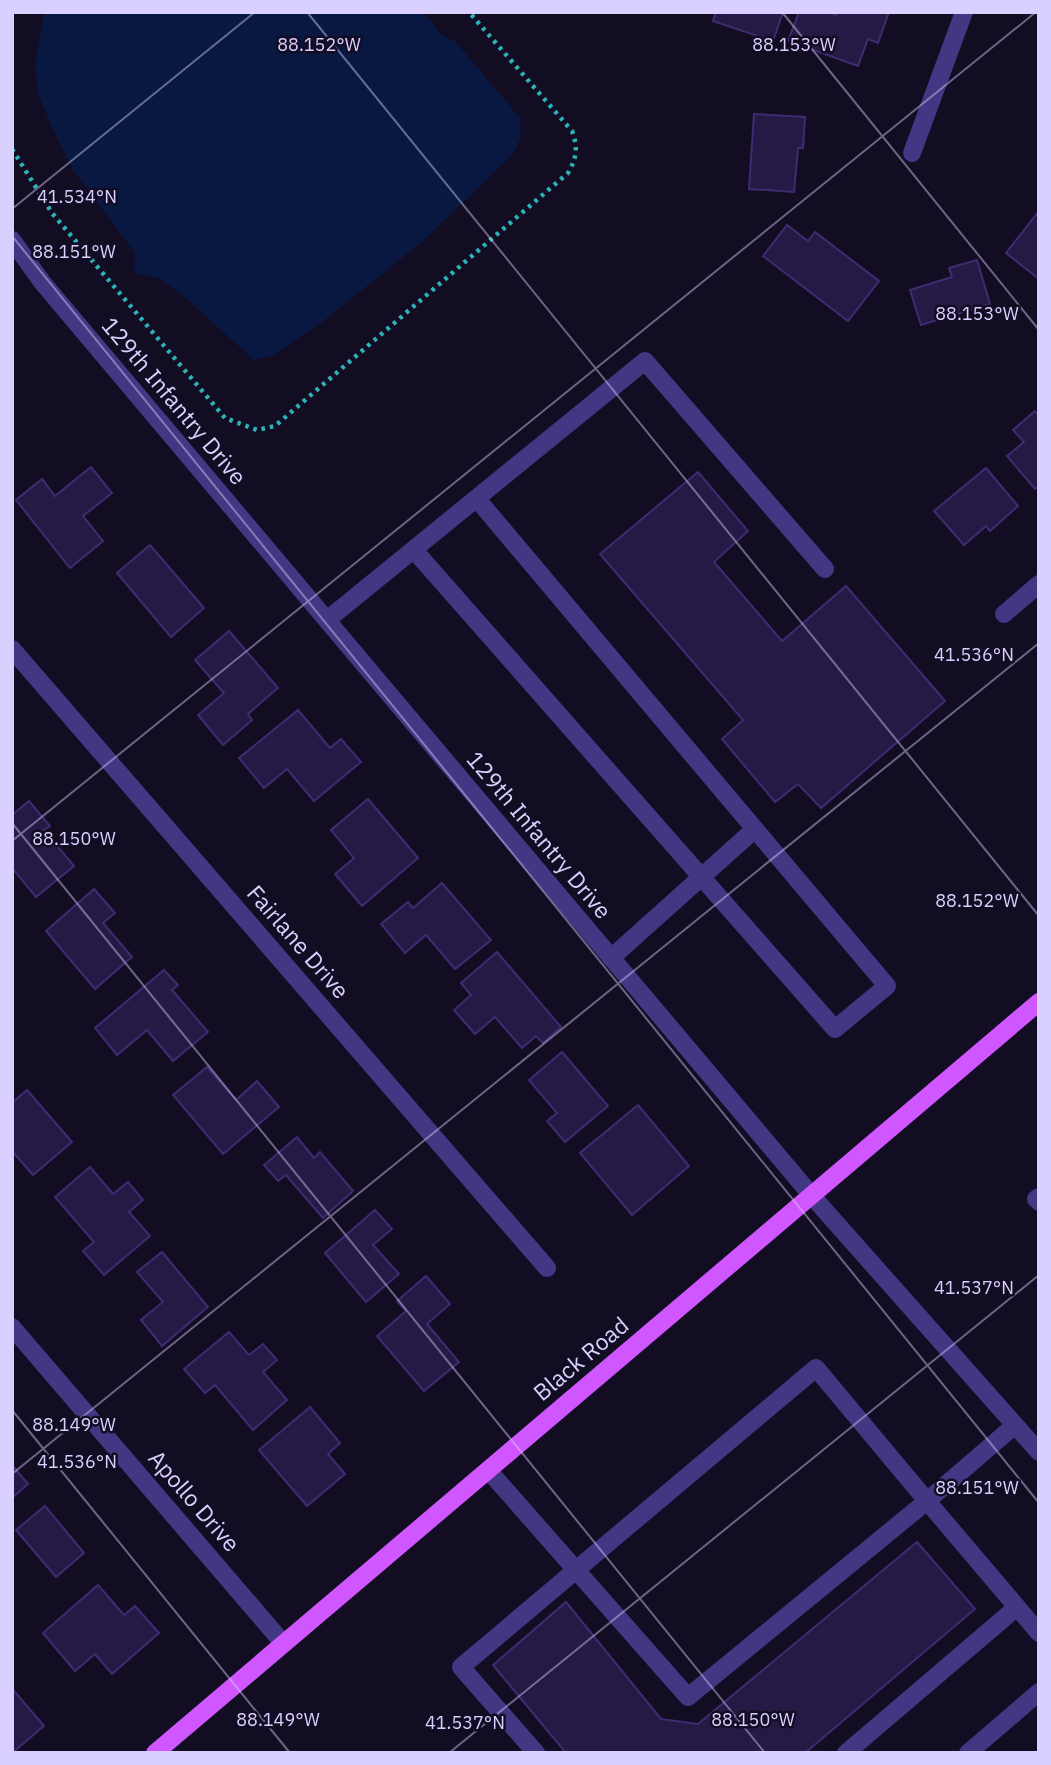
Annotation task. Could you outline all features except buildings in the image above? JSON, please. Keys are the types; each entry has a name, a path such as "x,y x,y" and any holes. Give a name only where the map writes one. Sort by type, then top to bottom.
{"main road":[{"name":"Black Road","path":"155,1753 1039,1002"}],"street":[{"path":"912,153 964,12"},
{"name":"129th Infantry Drive","path":"12,240 42,282 812,1196 1039,1452"},
{"path":"327,620 645,361 825,569"},
{"path":"414,550 835,1030 887,986 477,499"},
{"path":"1003,614 1039,584"},
{"name":"Fairlane Drive","path":"12,649 547,1268"},
{"path":"611,958 755,829"},
{"name":"Apollo Drive","path":"12,1327 283,1643"},
{"path":"536,1753 461,1667 816,1368 1039,1633"},
{"path":"488,1470 688,1697 927,1501 1015,1425"},
{"path":"846,1753 1017,1607"},
{"path":"968,1753 1039,1692"}],"path":[{"path":"12,149 52,213 225,418 257,430 275,426 568,173 576,159 577,144 572,131 469,12"}],"water":[{"path":"44,12 424,12 440,34 455,41 520,118 521,138 511,156 423,241 317,326 274,355 254,360 179,292 158,278 134,273 135,253 73,170 38,93 35,64"}]}
